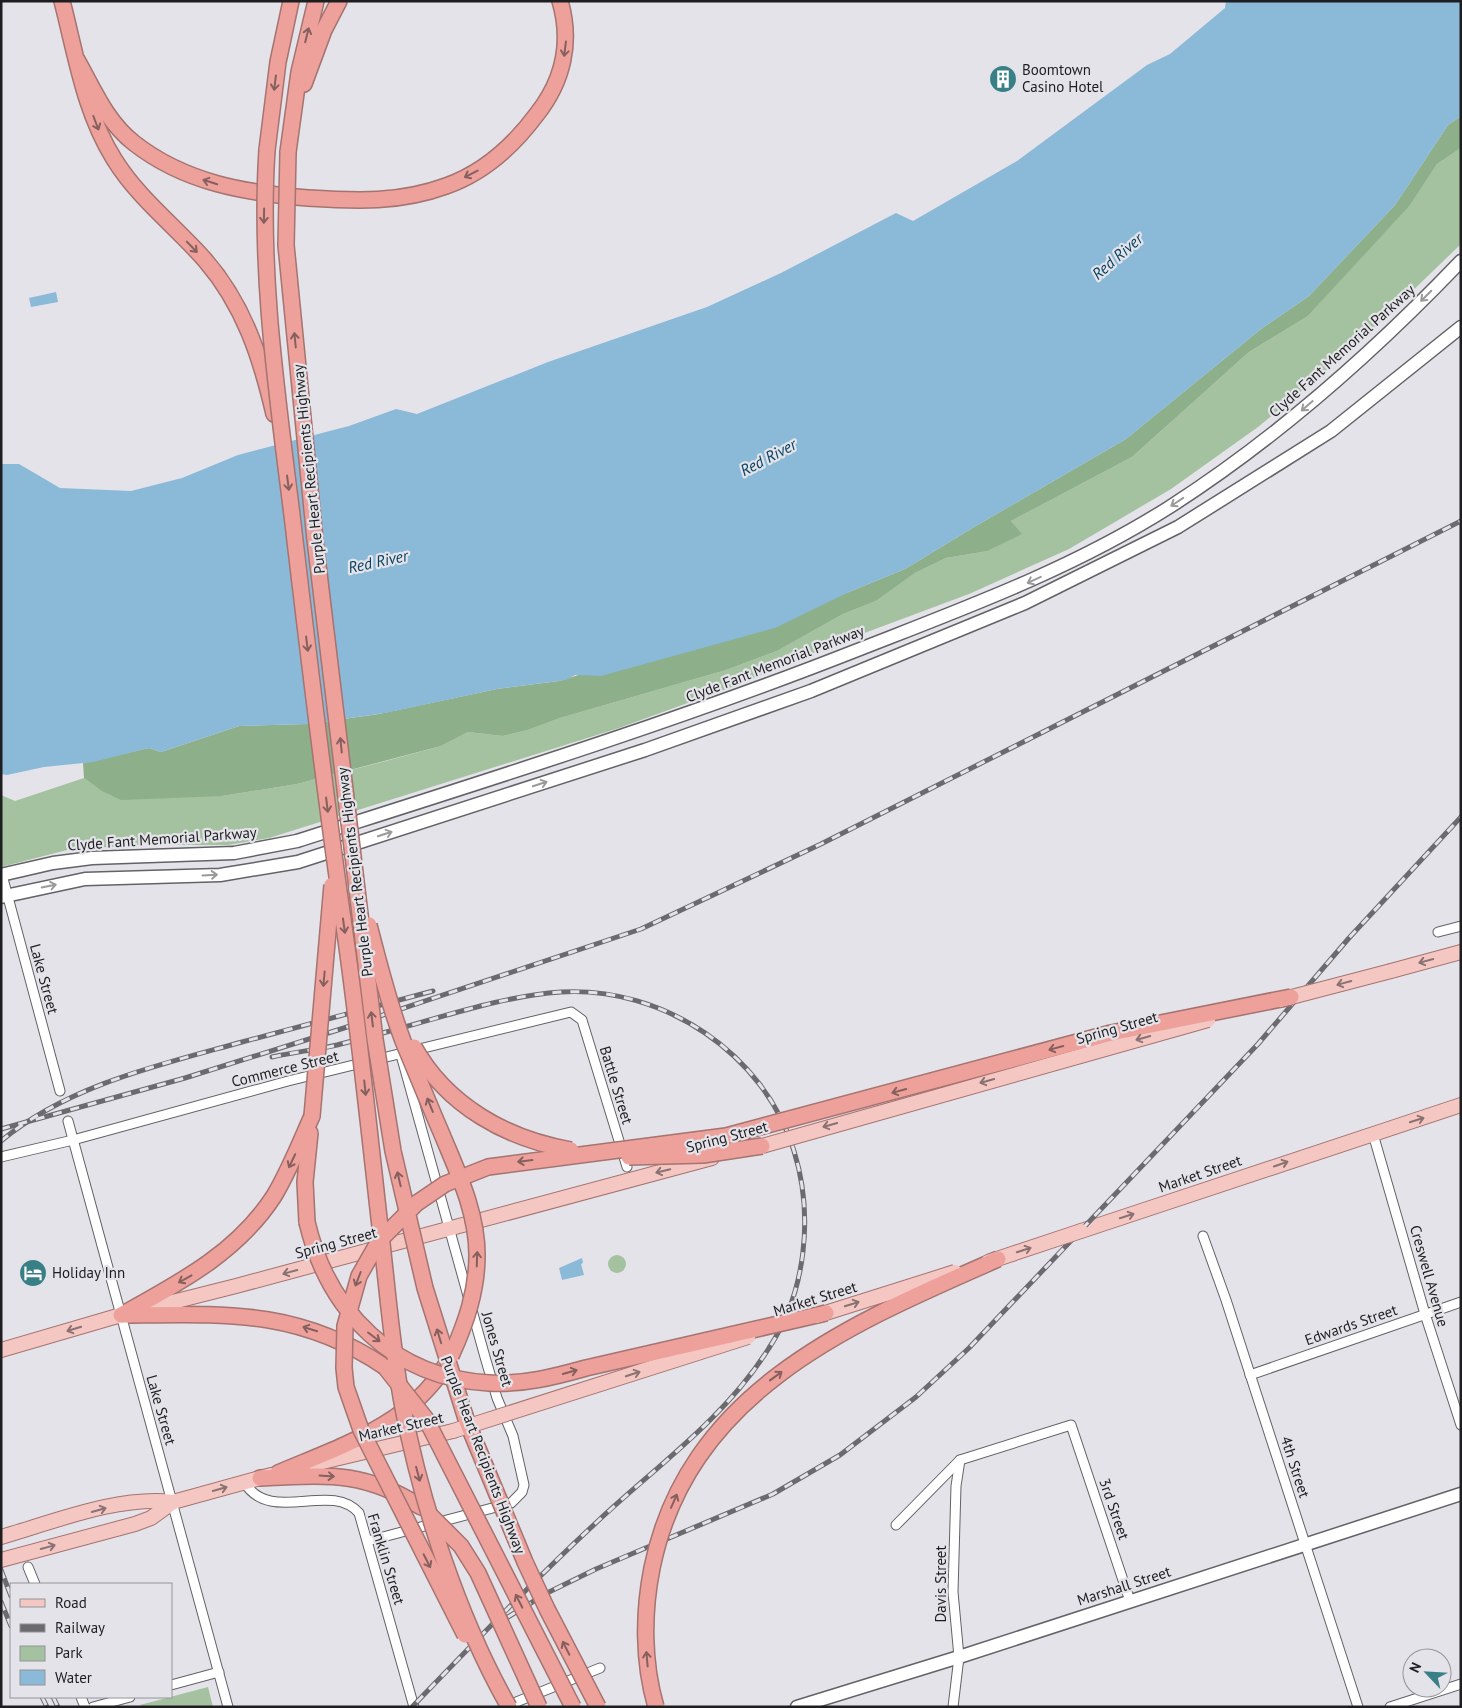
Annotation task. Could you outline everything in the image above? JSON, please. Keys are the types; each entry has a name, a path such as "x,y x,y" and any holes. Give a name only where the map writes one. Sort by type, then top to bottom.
{"highway":[{"path":"62,1 82,85 100,135 127,179 206,261 233,296 251,332 266,381 284,454"},
{"name":"Purple Heart Recipients Highway","path":"290,1 278,62 267,150 264,244 269,319 334,861 361,1056 395,1354 403,1405 417,1470 434,1531 453,1584 492,1677 508,1707"},
{"name":"Purple Heart Recipients Highway","path":"316,1 300,64 293,111 288,152 286,244 316,540 353,864 375,1039 393,1151 437,1332 468,1422 546,1609 598,1707"},
{"path":"293,111 324,30 339,1"},
{"path":"77,60 108,116 120,130 156,158 178,169 218,185 258,194 358,202 388,200 419,195 448,186 478,170 505,150 527,128 549,99 560,74 566,47 566,29 560,1"},
{"path":"334,861 305,1182 307,1222 318,1261 336,1295 349,1314 368,1333 391,1350 428,1370 457,1378 489,1383 522,1382 554,1377 826,1313"},
{"path":"278,1473 357,1440 409,1408 433,1383 450,1356 463,1329 471,1304 477,1254 475,1229 468,1199 394,1018 353,864"},
{"path":"387,988 415,1048 428,1070 470,1110 511,1132 554,1147 624,1157 703,1154 762,1146"},
{"path":"492,1677 462,1629 361,1430 346,1387 344,1345 348,1310 353,1293 368,1257 379,1241 405,1212 445,1184 488,1167 726,1136 1111,1033 1291,997"},
{"path":"121,1315 194,1274 239,1239 273,1196 312,1116"},
{"path":"656,1707 646,1644 651,1575 666,1519 682,1484 720,1428 747,1400 816,1348 885,1309 998,1258"},
{"path":"121,1315 218,1314 256,1317 318,1331 366,1354 384,1367 426,1418 573,1707"},
{"path":"260,1478 322,1475 370,1482 386,1487 421,1508 450,1533 470,1559 539,1707"}],"main road":[{"name":"Clyde Fant Memorial Parkway","path":"2,875 53,863 92,858 234,852 298,841 769,686 1007,592 1115,539 1167,509 1233,464 1286,424 1354,366 1461,261"},
{"path":"4,896 85,879 220,875 298,862 646,750 811,691 1025,603 1178,527 1331,431 1461,327"},
{"name":"Spring Street","path":"1,1350 121,1315 762,1146 1291,997 1461,952"},
{"name":"Market Street","path":"1,1560 135,1524 151,1518 173,1502 278,1473 453,1431 998,1258 1461,1105"},
{"name":"Marshall Street","path":"797,1707 958,1657 1461,1494"},
{"name":"Market Street","path":"1,1537 123,1503 148,1500 173,1502"}],"street":[{"name":"Lake Street","path":"2,875 4,896 60,1091"},
{"path":"1438,932 1461,926"},
{"name":"Commerce Street","path":"1,1156 73,1140 288,1082 401,1055 565,1012 575,1013"},
{"name":"Battle Street","path":"575,1013 582,1020 627,1167"},
{"name":"Jones Street","path":"368,1541 511,1503 522,1492 524,1485 514,1436 497,1398 401,1055"},
{"name":"Lake Street","path":"68,1121 228,1707"},
{"name":"Creswell Avenue","path":"1372,1134 1394,1203 1425,1314 1461,1425"},
{"name":"4th Street","path":"1203,1236 1306,1544 1358,1707"},
{"name":"Edwards Street","path":"1250,1375 1461,1302"},
{"name":"3rd Street","path":"960,1460 1071,1425 1130,1601"},
{"path":"896,1524 960,1460"},
{"name":"Davis Street","path":"953,1707 958,1657 953,1592 956,1486 960,1460"},
{"name":"Franklin Street","path":"244,1482 255,1495 275,1503 346,1503 359,1512 414,1707"},
{"path":"28,1566 35,1583"},
{"path":"504,1707 600,1668"},
{"path":"172,1685 219,1672"},
{"path":"1390,1707 1461,1684"},
{"path":"93,1707 126,1698"}],"green space":[{"path":"1461,116 1461,148 1437,164 1409,206 1308,316 1249,352 1132,457 1011,521 1022,534 988,551 946,558 915,573 876,601 843,614 777,651 726,670 560,718 528,730 503,736 468,732 441,746 297,784 222,796 121,800 100,790 84,778 83,763 149,748 161,752 239,726 308,724 379,714 497,689 559,681 849,592 905,569 1126,439 1261,329 1309,296 1395,205 1448,125"},
{"path":"1461,148 1461,244 1351,350 1258,427 1171,489 1069,549 969,594 835,644 737,685 619,728 269,838 228,845 134,845 67,850 1,867 1,795 15,801 84,778 100,790 222,796 297,784 386,761 441,746 468,732 503,736 528,730 560,718 726,670 777,651 843,614 876,601 915,573 946,558 988,551 1021,534 1011,521 1132,457 1249,352 1308,316 1408,206 1437,164"},
{"path":"613,1255 621,1255 626,1260 624,1271 613,1273 608,1268 608,1260"},
{"path":"208,1687 213,1707 141,1707 140,1705"}],"water":[{"name":"Red River","path":"1226,1 1461,1 1461,116 1448,125 1395,205 1309,296 1261,329 1126,439 905,569 849,592 775,628 601,676 575,675 566,680 497,689 385,713 308,724 239,726 161,752 149,748 93,762 44,767 7,775 1,774 1,464 19,464 60,488 131,491 182,478 238,455 349,426 396,409 417,414 548,362 707,307 781,273 896,213 913,221 1017,161 1147,65 1170,54 1225,8"},
{"path":"56,292 58,302 31,307 29,298"},
{"path":"582,1258 583,1263 581,1264 584,1275 562,1280 559,1268"}],"railway":[{"path":"1,1129 185,1078 344,1028 641,929 821,844 1461,521"},
{"path":"508,1617 547,1593 596,1569 773,1494 840,1455 916,1397 969,1348 1258,1044 1349,938 1461,817"},
{"path":"1,1141 27,1122 56,1105 116,1079 179,1059 433,991"},
{"path":"272,1057 337,1045 477,1007 540,994 561,992 599,993 636,1001 672,1014 705,1033 734,1056 760,1084 780,1116 794,1151 800,1176 804,1201 805,1227 798,1278 782,1326 751,1373 732,1397 690,1440 575,1543 504,1612 412,1707"},
{"path":"1,1570 10,1593"},
{"path":"1,1602 10,1624"},
{"path":"42,1698 47,1707"},
{"path":"54,1698 58,1707"}],"place":[{"name":"Boomtown Casino Hotel","path":"1003,79"},
{"name":"Holiday Inn","path":"33,1273"}]}
